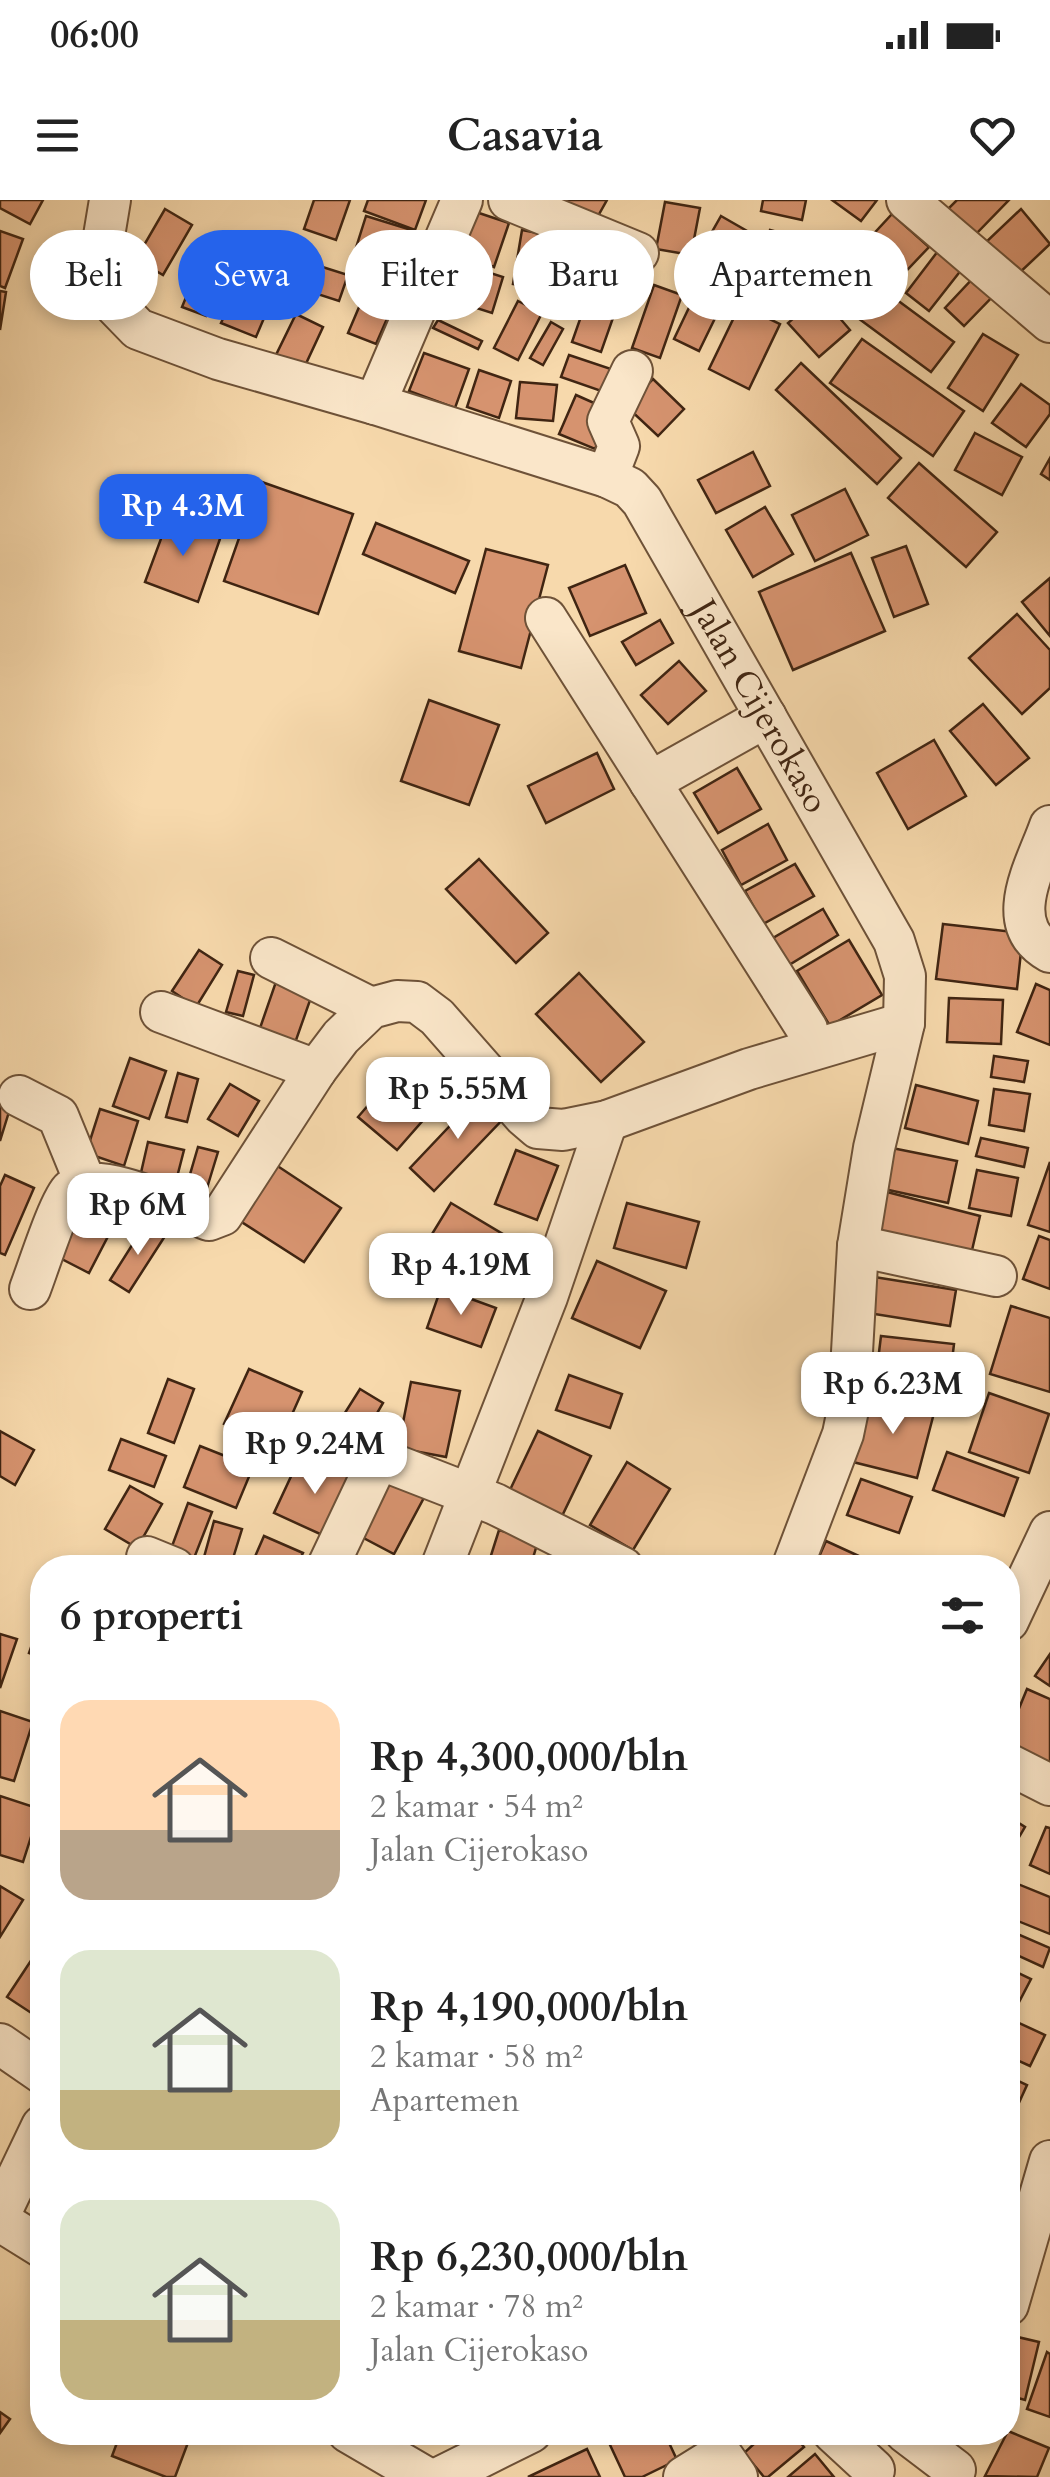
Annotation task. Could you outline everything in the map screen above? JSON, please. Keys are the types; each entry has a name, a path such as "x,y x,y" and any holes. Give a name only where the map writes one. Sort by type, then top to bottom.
{"street":[{"name":"Jalan Cijerokaso","path":"110,200 102,248 105,295 138,329 218,359 375,404 630,488 642,501 894,941 904,976 904,1023 874,1148 858,1246 844,1434 797,1555"},
{"path":"375,404 462,200"},
{"path":"509,200 582,230"},
{"path":"907,200 1050,322"},
{"path":"608,478 619,446 608,422 632,371"},
{"path":"546,618 806,1029"},
{"path":"650,782 766,718"},
{"path":"1050,826 1022,905 1024,924 1031,936 1050,952"},
{"path":"271,958 371,1008"},
{"path":"30,1289 68,1191 85,1182 106,1183 209,1220 222,1215 316,1070 341,1037 371,1008 416,1002 437,1017 538,1128 563,1130 608,1121 749,1069 904,1023"},
{"path":"161,1012 316,1070"},
{"path":"20,1096 58,1116 85,1182"},
{"path":"446,1555 547,1297 608,1121"},
{"path":"858,1246 996,1276"},
{"path":"333,1555 374,1470 382,1462 393,1462 496,1504 596,1555"},
{"path":"1020,1595 1050,1532"},
{"path":"0,2044 30,2065"},
{"path":"0,2214 30,2151"},
{"path":"1020,2264 1050,2161"},
{"path":"0,2221 30,2240"},
{"path":"370,2445 425,2477"},
{"path":"441,2477 506,2445"},
{"path":"880,2445 928,2458"},
{"path":"684,2477 721,2454 736,2477"}],"building":[{"path":"0,200 43,200 30,224 0,208"},
{"path":"314,200 350,200 336,240 325,236 325,230 304,229"},
{"path":"368,200 426,200 415,230 364,211"},
{"path":"560,200 607,200 593,225"},
{"path":"763,200 806,200 802,220 761,211"},
{"path":"832,200 877,200 861,221"},
{"path":"957,200 1009,200 975,235 948,209"},
{"path":"665,202 700,208 696,230 674,230 674,252 656,249"},
{"path":"165,209 192,225 189,230 178,230 178,249 163,275 158,272 158,230 153,230"},
{"path":"1021,209 1050,244 1015,277 984,244"},
{"path":"473,211 509,223 494,267 493,230 466,230"},
{"path":"892,214 929,247 908,269 908,230 877,230"},
{"path":"366,216 412,230 362,230"},
{"path":"721,216 745,230 713,230"},
{"path":"0,231 23,239 5,288 0,286"},
{"path":"938,251 962,269 929,311 908,290"},
{"path":"325,268 345,274 339,301 325,296"},
{"path":"493,274 503,277 493,310"},
{"path":"976,275 996,293 964,326 945,308"},
{"path":"654,285 674,292 674,318 660,358 632,348 642,320 654,320"},
{"path":"0,291 6,292 0,330"},
{"path":"908,308 954,342 931,372 861,320 908,320"},
{"path":"513,311 513,320 538,320 518,360 494,348"},
{"path":"222,320 263,320 256,337 221,323"},
{"path":"293,320 308,320 323,327 303,370 275,357"},
{"path":"354,320 386,320 376,344 348,333"},
{"path":"438,320 482,341 478,349 433,328"},
{"path":"580,320 612,320 601,352 572,342"},
{"path":"683,320 714,320 699,351 674,339"},
{"path":"733,320 772,320 780,324 749,389 709,369"},
{"path":"841,320 850,330 819,357 788,323"},
{"path":"551,322 563,329 543,365 530,358"},
{"path":"983,334 1018,355 983,411 948,388"},
{"path":"862,339 964,411 933,456 830,383"},
{"path":"424,353 469,369 455,408 409,391"},
{"path":"569,355 611,369 604,392 561,377"},
{"path":"801,363 901,458 877,484 776,390"},
{"path":"479,370 511,381 499,418 467,407"},
{"path":"653,379 684,409 658,436 626,406"},
{"path":"520,382 557,385 553,421 516,418"},
{"path":"1021,384 1050,405 1050,414 1026,447 992,423"},
{"path":"576,395 612,411 595,449 559,434"},
{"path":"975,433 1022,457 1002,495 955,470"},
{"path":"753,452 770,486 716,513 698,480"},
{"path":"1050,458 1050,480 1041,474"},
{"path":"919,463 997,532 966,567 888,498"},
{"path":"259,481 353,514 318,614 224,581"},
{"path":"845,489 868,535 815,561 792,515"},
{"path":"765,507 793,554 753,577 726,530"},
{"path":"169,517 221,536 198,602 145,582"},
{"path":"376,523 469,561 455,593 363,554"},
{"path":"906,546 928,604 894,617 872,558"},
{"path":"486,549 548,565 521,668 459,651"},
{"path":"851,553 885,631 793,670 759,592"},
{"path":"625,565 646,613 590,636 569,588"},
{"path":"1050,578 1050,636 1022,602"},
{"path":"1017,614 1050,650 1050,688 1022,714 969,658"},
{"path":"660,620 673,643 636,665 622,642"},
{"path":"679,661 706,691 668,724 641,695"},
{"path":"429,700 499,725 469,805 401,781"},
{"path":"983,704 1029,758 996,785 950,731"},
{"path":"934,740 966,796 908,829 877,773"},
{"path":"597,753 614,789 546,823 528,786"},
{"path":"737,768 761,809 718,833 694,793"},
{"path":"768,824 787,860 741,885 722,850"},
{"path":"479,859 548,933 516,963 446,889"},
{"path":"795,864 814,896 763,924 745,891"},
{"path":"823,909 838,935 789,965 773,938"},
{"path":"943,924 1023,933 1017,989 936,979"},
{"path":"849,940 882,995 830,1026 797,971"},
{"path":"199,950 222,965 196,1007 172,991"},
{"path":"238,971 254,975 243,1016 226,1012"},
{"path":"279,973 315,986 295,1043 259,1031"},
{"path":"579,973 644,1042 601,1082 536,1014"},
{"path":"1036,984 1050,990 1050,1045 1017,1032"},
{"path":"949,998 1003,1000 1001,1044 947,1042"},
{"path":"994,1056 1028,1061 1024,1082 991,1077"},
{"path":"130,1058 166,1071 149,1119 113,1106"},
{"path":"407,1060 446,1094 397,1150 358,1117"},
{"path":"178,1073 198,1079 187,1122 166,1117"},
{"path":"230,1084 259,1101 238,1136 208,1119"},
{"path":"916,1085 978,1101 968,1144 905,1128"},
{"path":"994,1089 1030,1094 1024,1131 989,1125"},
{"path":"481,1093 506,1116 434,1191 410,1168"},
{"path":"0,1098 12,1102 0,1141"},
{"path":"100,1109 138,1121 124,1166 86,1153"},
{"path":"981,1138 1028,1148 1024,1167 976,1156"},
{"path":"148,1142 184,1150 175,1185 140,1177"},
{"path":"198,1147 218,1152 203,1201 184,1195"},
{"path":"892,1148 957,1161 948,1203 884,1189"},
{"path":"516,1150 558,1166 537,1220 495,1204"},
{"path":"1050,1162 1050,1232 1028,1225"},
{"path":"273,1163 341,1208 304,1262 237,1219"},
{"path":"977,1170 1018,1178 1011,1216 969,1208"},
{"path":"5,1175 34,1188 5,1255 0,1253 0,1186"},
{"path":"887,1192 980,1216 969,1263 875,1240"},
{"path":"80,1200 117,1219 89,1273 52,1254"},
{"path":"451,1203 523,1246 504,1278 432,1234"},
{"path":"627,1203 699,1222 686,1268 614,1248"},
{"path":"146,1223 165,1236 129,1292 110,1280"},
{"path":"1039,1236 1050,1240 1050,1289 1023,1279"},
{"path":"597,1261 666,1291 640,1348 572,1318"},
{"path":"868,1276 956,1290 950,1326 862,1312"},
{"path":"441,1288 496,1308 481,1347 427,1328"},
{"path":"1011,1306 1050,1318 1050,1392 990,1374"},
{"path":"881,1336 954,1344 948,1394 875,1385"},
{"path":"249,1369 302,1392 277,1448 224,1424"},
{"path":"569,1375 622,1394 610,1428 556,1410"},
{"path":"168,1379 194,1389 174,1443 148,1433"},
{"path":"411,1382 460,1391 446,1457 398,1448"},
{"path":"360,1389 383,1403 361,1441 336,1427"},
{"path":"989,1393 1049,1414 1029,1473 969,1452"},
{"path":"869,1397 934,1413 917,1478 853,1462"},
{"path":"0,1431 34,1450 15,1485 0,1476"},
{"path":"538,1431 591,1456 562,1516 509,1492"},
{"path":"121,1439 166,1456 154,1487 109,1470"},
{"path":"200,1446 253,1467 236,1508 184,1487"},
{"path":"947,1452 1018,1478 1004,1516 933,1490"},
{"path":"301,1455 356,1480 329,1538 274,1513"},
{"path":"627,1462 670,1489 633,1550 590,1525"},
{"path":"389,1473 427,1492 394,1554 356,1534"},
{"path":"861,1479 912,1497 899,1533 847,1515"},
{"path":"130,1486 162,1504 137,1548 105,1529"},
{"path":"188,1503 212,1512 195,1555 169,1555"},
{"path":"214,1521 242,1529 234,1555 205,1555"},
{"path":"499,1530 538,1541 534,1555 491,1555"},
{"path":"264,1536 303,1553 302,1555 256,1555"},
{"path":"826,1541 857,1555 820,1555"},
{"path":"0,1634 17,1639 0,1688"},
{"path":"1050,1654 1050,1686 1035,1676"},
{"path":"1027,1689 1050,1699 1050,1765 1020,1753 1020,1706"},
{"path":"0,1711 30,1721 30,1731 14,1781 0,1777"},
{"path":"0,1796 30,1806 30,1840 23,1862 0,1855"},
{"path":"1046,1827 1050,1828 1050,1874 1030,1865"},
{"path":"1020,1885 1050,1897 1050,1934 1020,1922"},
{"path":"0,1886 23,1900 0,1937"},
{"path":"1020,1935 1050,1948 1043,1967 1020,1956"},
{"path":"30,1962 30,2012 7,1997"},
{"path":"1020,1974 1031,1979 1020,2000"},
{"path":"1020,2024 1045,2035 1030,2066 1020,2061"},
{"path":"1020,2082 1027,2085 1020,2100"},
{"path":"1020,2338 1039,2342 1025,2400 1020,2399"},
{"path":"1047,2352 1050,2354 1050,2417 1027,2409"},
{"path":"0,2412 10,2419 0,2433"},
{"path":"1020,2436 1049,2448 1037,2477 985,2476 1001,2445 1020,2445"},
{"path":"116,2445 187,2445 175,2477 112,2456"},
{"path":"610,2445 670,2445 677,2460 642,2477 625,2477"},
{"path":"753,2445 804,2447 768,2477 744,2453"},
{"path":"587,2449 600,2477 528,2477"},
{"path":"815,2454 834,2477 788,2477"}]}
